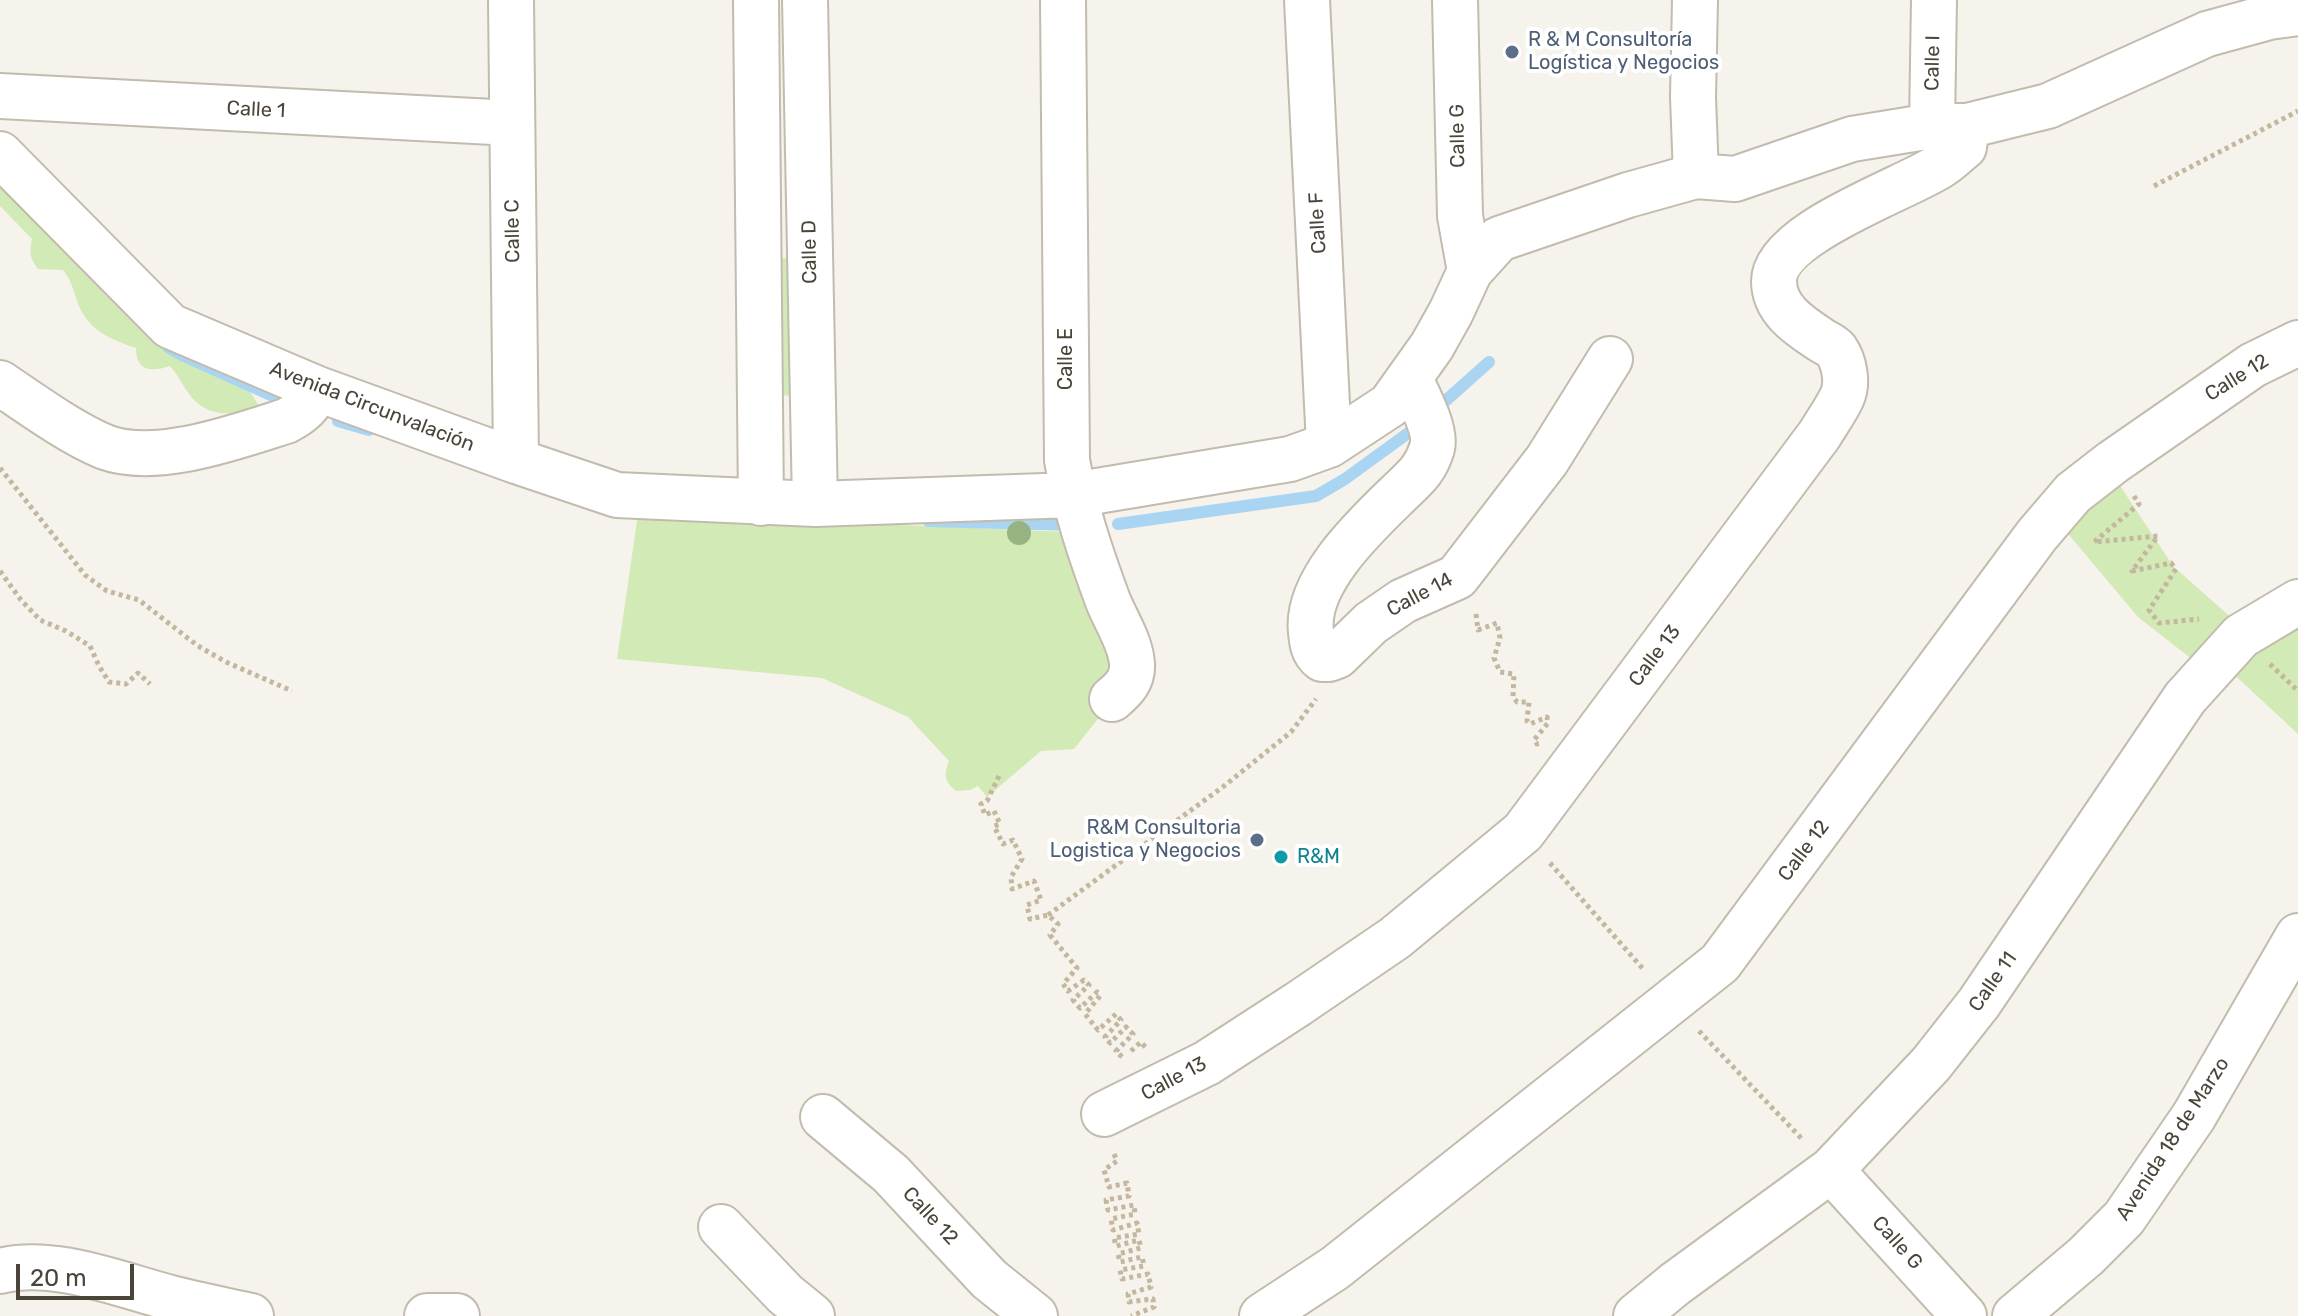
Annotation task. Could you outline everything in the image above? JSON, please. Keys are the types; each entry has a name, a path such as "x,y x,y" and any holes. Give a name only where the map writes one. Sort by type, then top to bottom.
{"street":[{"name":"Calle C","path":"511,0 516,461"},
{"path":"756,0 761,503"},
{"name":"Calle D","path":"805,0 815,504"},
{"name":"Calle E","path":"1063,0 1067,460 1073,495 1117,624 1130,647 1133,666 1131,680 1112,699"},
{"name":"Calle F","path":"1307,0 1329,445"},
{"name":"Calle G","path":"1455,0 1460,216 1470,271"},
{"path":"1695,0 1693,97 1696,176"},
{"name":"Calle I","path":"1934,0 1949,126"},
{"name":"Avenida Circunvalación","path":"0,154 170,326 318,389 617,495 815,504 1073,495 1290,459 1329,445 1390,405 1445,323 1470,271 1499,239 1628,195 1696,176 1735,179 1852,139 1949,126 2048,106 2207,34 2269,17 2298,13"},
{"name":"Calle 1","path":"0,96 512,123"},
{"name":"Calle 13","path":"1104,1114 1207,1063 1310,996 1395,938 1523,832 1820,434 1843,395 1845,372 1836,349 1804,329 1787,314 1777,297 1774,280 1778,265 1829,221 1941,166 1964,147 1949,126"},
{"name":"Calle 12","path":"1262,1316 1335,1268 1720,963 2037,535 2073,493 2253,365 2298,343"},
{"name":"Calle 14","path":"1322,659 1337,656 1371,623 1403,601 1457,577 1547,460 1610,359"},
{"path":"1322,659 1312,641 1310,625 1314,598 1341,555 1424,470 1433,444 1427,417 1410,379"},
{"path":"0,383 53,418 106,447 153,452 182,450 286,421 301,414 318,389"},
{"name":"Calle 11","path":"1636,1316 1831,1170 1931,1064 1979,1003 2185,698 2241,636 2298,602"},
{"name":"Avenida 18 de Marzo","path":"2015,1316 2086,1256 2124,1218 2194,1116 2298,936"},
{"name":"Calle 12","path":"823,1117 891,1174 989,1279 1035,1316"},
{"name":"Calle G","path":"1831,1170 1964,1316"},
{"path":"721,1227 785,1294 812,1316"},
{"path":"0,1271 38,1267 72,1272 251,1316"},
{"path":"427,1316 457,1316"}],"path":[{"path":"2154,186 2298,111"},
{"path":"2113,462 2139,504 2094,542 2158,536 2132,571 2171,563 2176,569 2149,610 2159,623 2216,617 2222,633 2241,636 2298,691"},
{"path":"0,468 85,575 107,591 139,600 198,646 226,662 292,691"},
{"path":"1472,557 1488,592 1475,610 1478,630 1497,623 1500,638 1494,658 1500,672 1514,674 1513,697 1517,702 1529,702 1527,721 1530,724 1547,717 1548,723 1534,740 1537,744 1549,740"},
{"path":"1,573 40,620 90,646 109,682 126,684 138,673 150,684"},
{"path":"999,776 987,801 981,804 985,815 994,811 1000,824 994,826 1003,844 1013,840 1022,859 1011,877 1012,889 1034,881 1041,900 1027,905 1030,919 1048,915 1224,786 1291,732 1315,701 1322,659"},
{"path":"1048,915 1058,924 1050,935 1077,968 1063,984 1068,991 1084,980 1089,985 1073,1000 1080,1008 1097,992 1100,996 1085,1014 1098,1030 1116,1014 1121,1020 1105,1037 1110,1043 1126,1027 1133,1034 1116,1051 1122,1059 1141,1042 1147,1048 1139,1056"},
{"path":"1117,1161 1104,1170 1109,1187 1127,1183 1129,1196 1106,1200 1108,1210 1134,1205 1135,1214 1111,1219 1113,1230 1137,1223 1139,1234 1114,1238 1116,1246 1139,1240 1141,1248 1118,1254 1120,1262 1142,1257 1144,1266 1120,1270 1122,1279 1148,1274 1151,1287 1128,1294 1129,1302 1153,1299 1154,1307 1131,1316"}],"green space":[{"path":"0,184 154,341 182,358 247,387 261,409 234,413 208,410 193,399 170,366 151,369 142,366 136,348 116,341 92,325 80,308 63,270 38,269 35,265 31,255 32,239 0,206"},
{"path":"791,257 791,396 780,395 780,259"},
{"path":"2117,481 2173,566 2243,628 2193,660 2138,617 2059,523"},
{"path":"638,514 1068,532 1131,663 1101,715 1074,749 1041,751 987,797 978,786 956,791 946,778 949,761 908,717 822,678 617,659"},
{"path":"2298,618 2298,734 2212,654"}],"waterway":[{"path":"168,347 293,405"},
{"path":"1443,403 1489,362"},
{"path":"338,421 369,430"},
{"path":"1118,524 1316,496 1411,431"},
{"path":"928,521 1074,525"}],"place":[{"name":"R & M Consultoría Logística y Negocios","path":"1512,52"},
{"name":"R&M Consultoria Logistica y Negocios","path":"1257,840"},
{"name":"R&M","path":"1281,857"}]}
